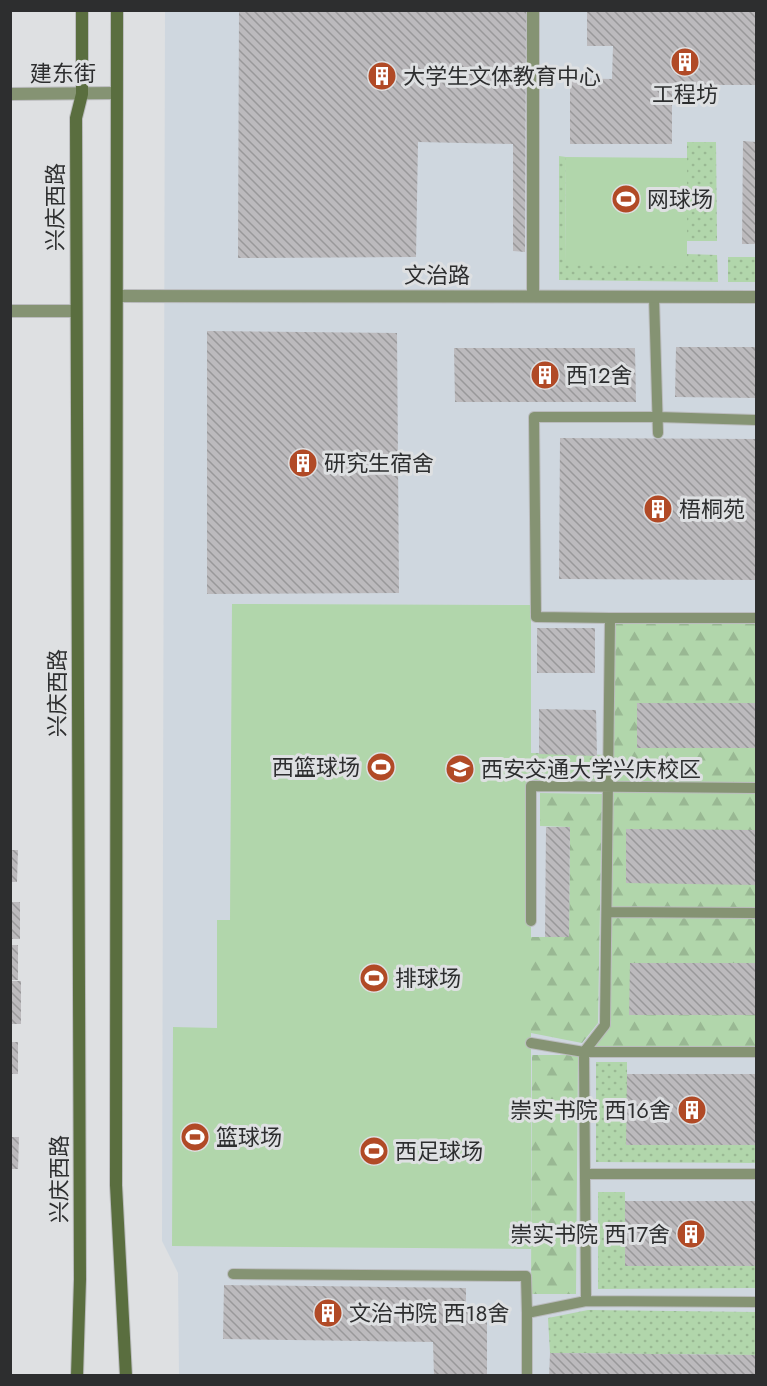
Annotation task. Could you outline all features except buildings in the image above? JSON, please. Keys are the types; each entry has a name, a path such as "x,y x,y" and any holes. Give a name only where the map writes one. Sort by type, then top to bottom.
{"main road":[{"name":"兴庆西路","path":"77,1376 80,1256 76,118 82,94 82,10"},
{"path":"117,10 116,1185 126,1376"}],"street":[{"path":"533,10 533,296"},
{"name":"建东街","path":"10,94 116,93"},
{"name":"文治路","path":"117,296 756,297"},
{"path":"10,311 76,311"}],"lane":[{"path":"654,297 658,433"},
{"path":"756,420 534,417 536,617 756,618"},
{"path":"586,1301 584,1052 605,1025 610,618"},
{"path":"531,921 531,786 756,788"},
{"path":"607,912 756,913"},
{"path":"531,1043 584,1052 756,1052"},
{"path":"585,1174 756,1174"},
{"path":"233,1274 526,1276 527,1376"},
{"path":"527,1313 586,1301 756,1302"}],"shaded area":[{"name":"西安交通大学兴庆校区","path":"165,11 756,11 756,1375 179,1375 178,1273 162,1241"}],"green space":[{"path":"687,142 716,142 717,241 687,241"},
{"path":"559,156 566,157 565,265 687,265 687,254 717,255 718,282 559,280"},
{"name":"网球场","path":"566,157 687,158 687,266 565,265"},
{"path":"728,257 756,257 756,282 728,282"},
{"path":"232,604 531,605 531,1249 172,1246 173,1027 217,1028 217,920 230,920"},
{"path":"610,618 756,618 756,1052 584,1052 605,1025"},
{"path":"531,753 609,755 608,781 530,780"},
{"path":"540,793 602,794 598,1023 582,1043 531,1033 531,937 569,937 570,827 540,826"},
{"path":"532,1055 578,1055 576,1294 531,1294"},
{"path":"596,1062 627,1062 627,1145 756,1145 756,1163 596,1162"},
{"path":"598,1192 625,1192 625,1266 756,1266 756,1288 598,1289"},
{"path":"588,1310 756,1312 756,1355 550,1353 548,1318"}],"place":[{"name":"工程坊","path":"685,62"},
{"name":"大学生文体教育中心","path":"382,76"},
{"name":"网球场","path":"626,199"},
{"name":"西12舍","path":"545,375"},
{"name":"研究生宿舍","path":"303,463"},
{"name":"梧桐苑","path":"658,509"},
{"name":"西篮球场","path":"381,767"},
{"name":"西安交通大学兴庆校区","path":"460,769"},
{"name":"排球场","path":"374,978"},
{"name":"崇实书院 西16舍","path":"692,1110"},
{"name":"篮球场","path":"195,1137"},
{"name":"西足球场","path":"374,1151"},
{"name":"崇实书院 西17舍","path":"691,1234"},
{"name":"文治书院 西18舍","path":"328,1313"}]}
